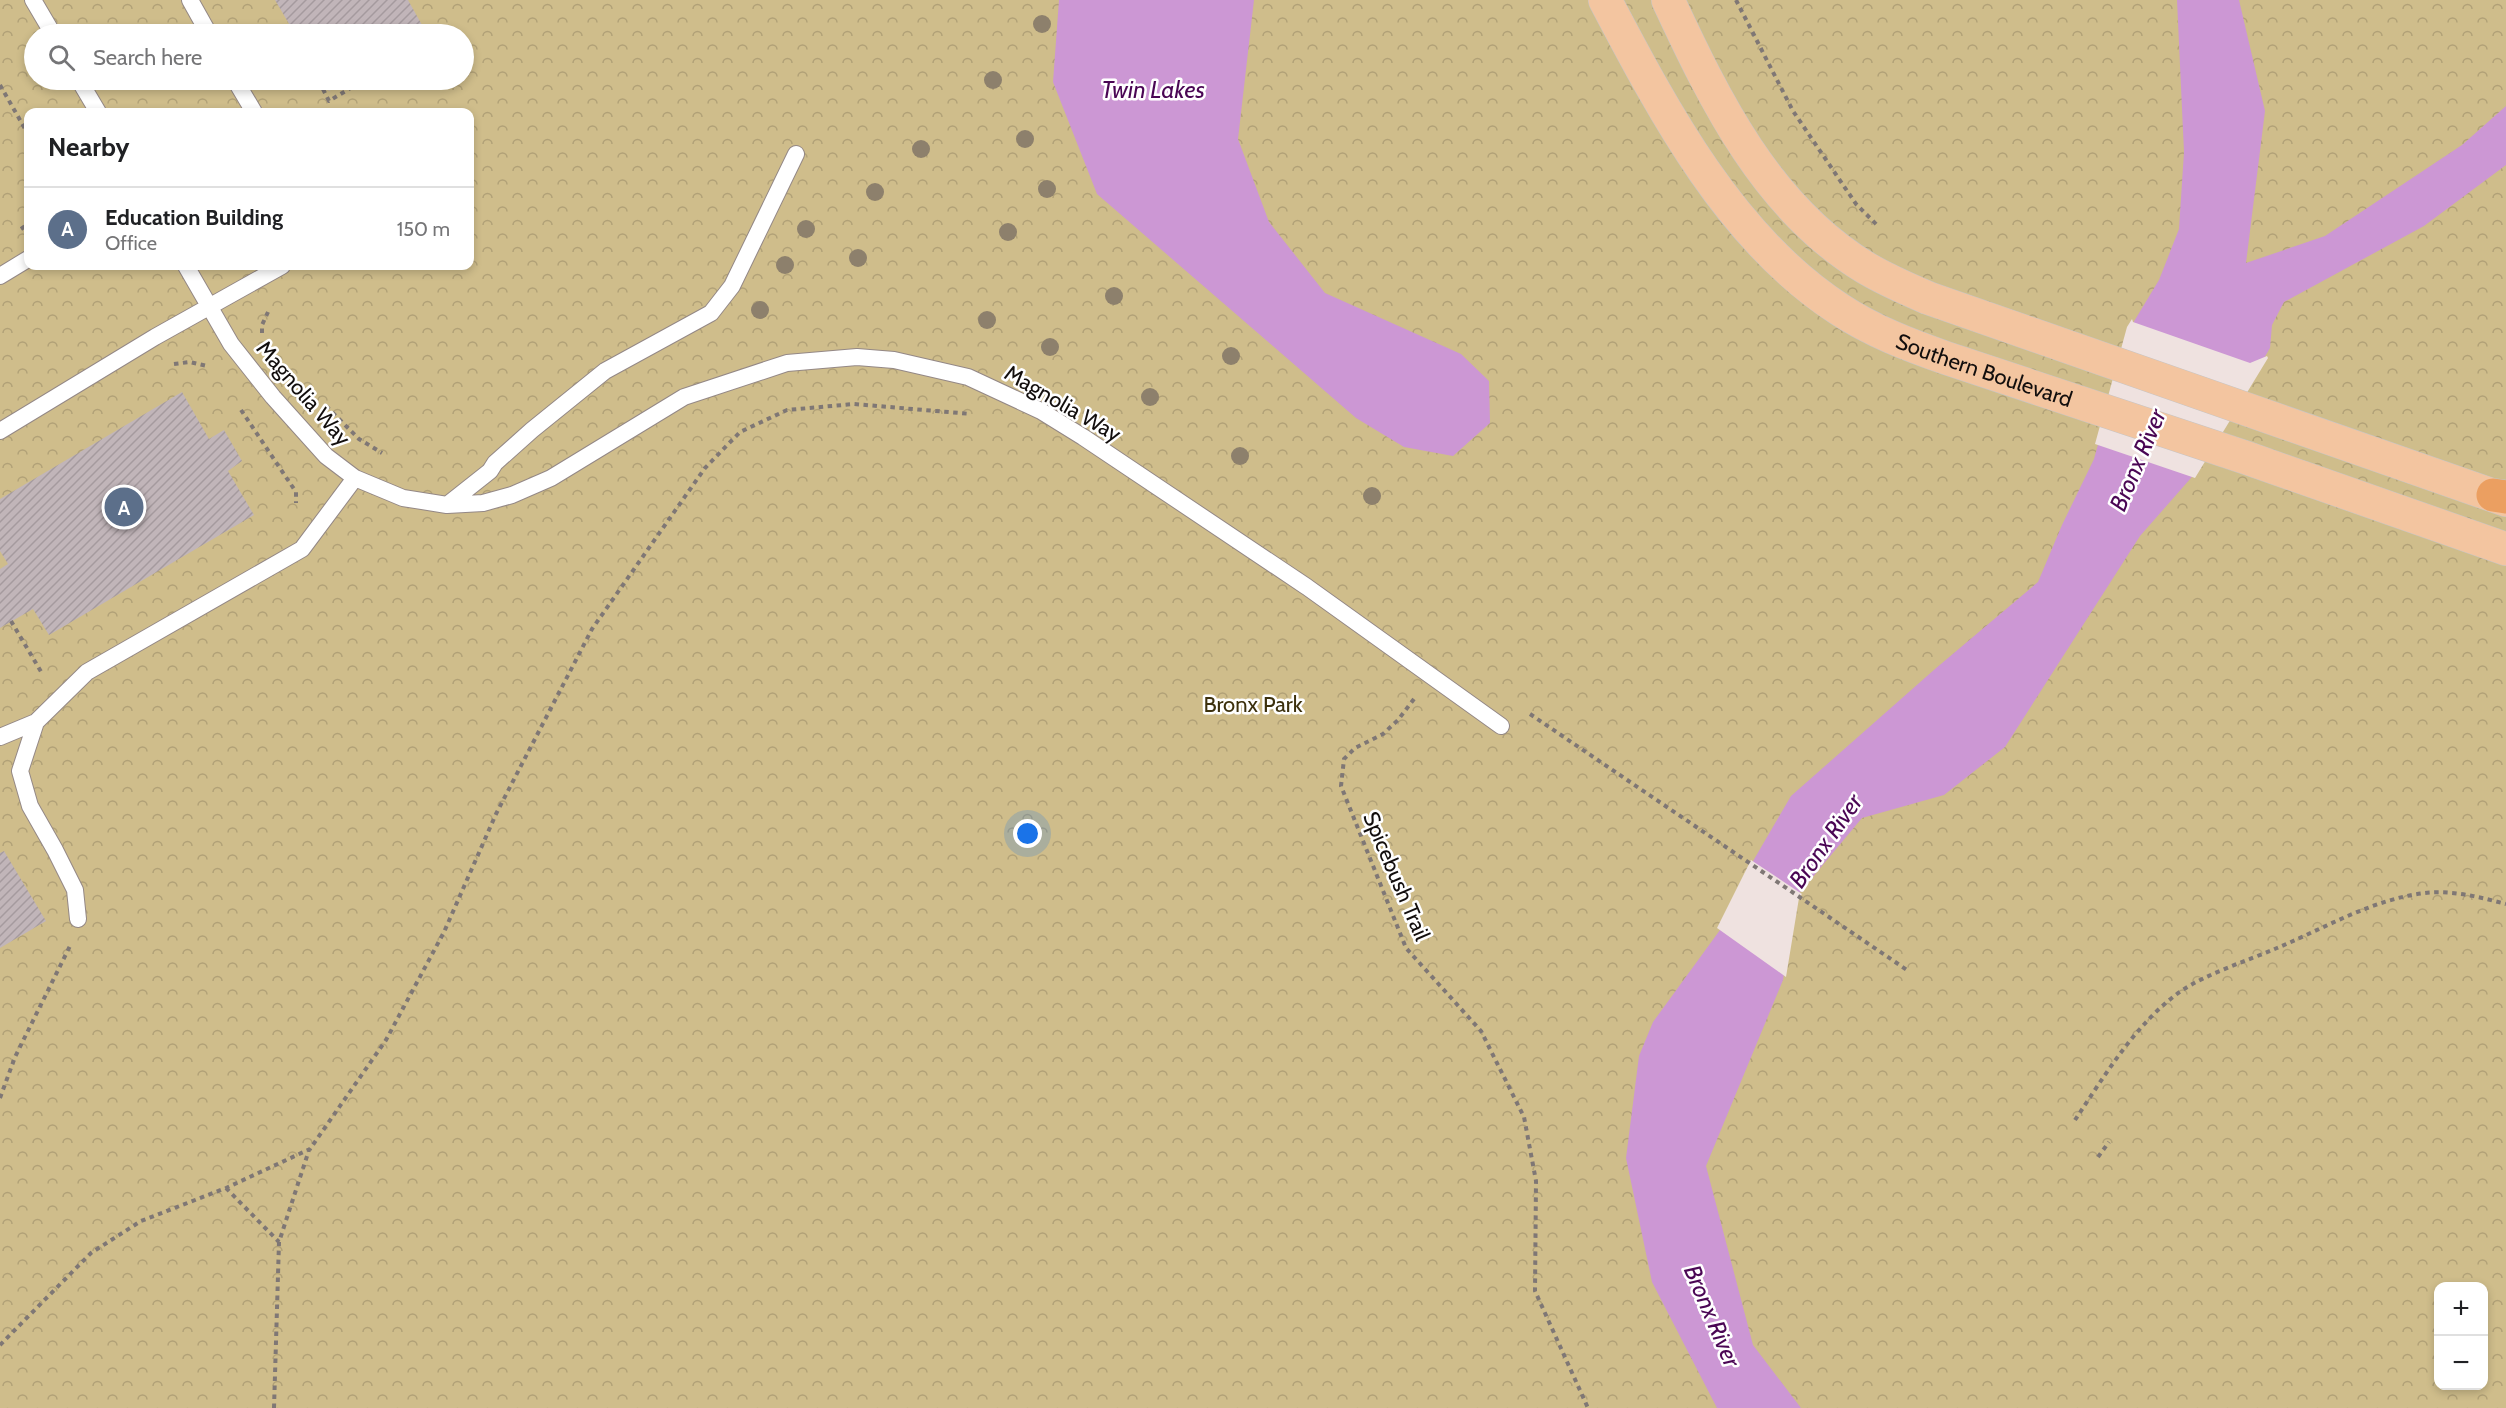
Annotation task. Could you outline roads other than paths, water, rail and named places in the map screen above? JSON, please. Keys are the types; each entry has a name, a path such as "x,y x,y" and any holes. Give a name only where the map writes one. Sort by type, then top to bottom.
{"main road":[{"name":"Southern Boulevard","path":"1605,0 1656,95 1716,188 1784,266 1822,297 1870,327 1903,342 2002,377 2247,458 2506,549"},
{"path":"1668,0 1712,92 1743,144 1769,180 1816,229 1865,268 1928,298 2017,330 2502,497"}],"lane":[{"path":"33,0 47,24"},
{"path":"190,0 203,24"},
{"path":"85,90 96,108"},
{"path":"241,90 252,108"},
{"path":"447,505 490,471 532,430 605,371 711,313 732,286 796,154"},
{"path":"0,276 24,261"},
{"name":"Magnolia Way","path":"188,270 231,344 273,397 326,456 355,478 403,498 447,505 483,503 512,495 551,478 684,397 787,363 857,357 894,360 968,377 1041,411 1083,437 1307,586 1501,726"},
{"path":"0,431 275,270"},
{"path":"0,737 36,722 87,672 302,549 355,478"},
{"path":"36,722 20,771 30,806 75,890 78,919"}],"water":[{"name":"Twin Lakes","path":"1059,0 1254,0 1238,139 1269,222 1325,293 1461,354 1489,381 1490,423 1453,456 1404,447 1356,418 1097,194 1053,82"},
{"name":"Bronx River","path":"2177,0 2239,0 2265,111 2246,263 2325,236 2462,145 2506,106 2506,165 2424,226 2284,302 2272,325 2270,348 2198,470 2140,536 2005,747 1944,795 1862,818 1796,897 1783,980 1706,1166 1753,1345 1801,1408 1717,1408 1652,1282 1626,1158 1639,1056 1653,1022 1720,930 1749,868 1791,796 2038,582 2094,459 2130,328 2159,280 2179,229 2184,152"}],"place":[{"name":"Education Building","path":"124,507"}],"park label":[{"name":"Bronx Park","path":"1253,704"}]}
